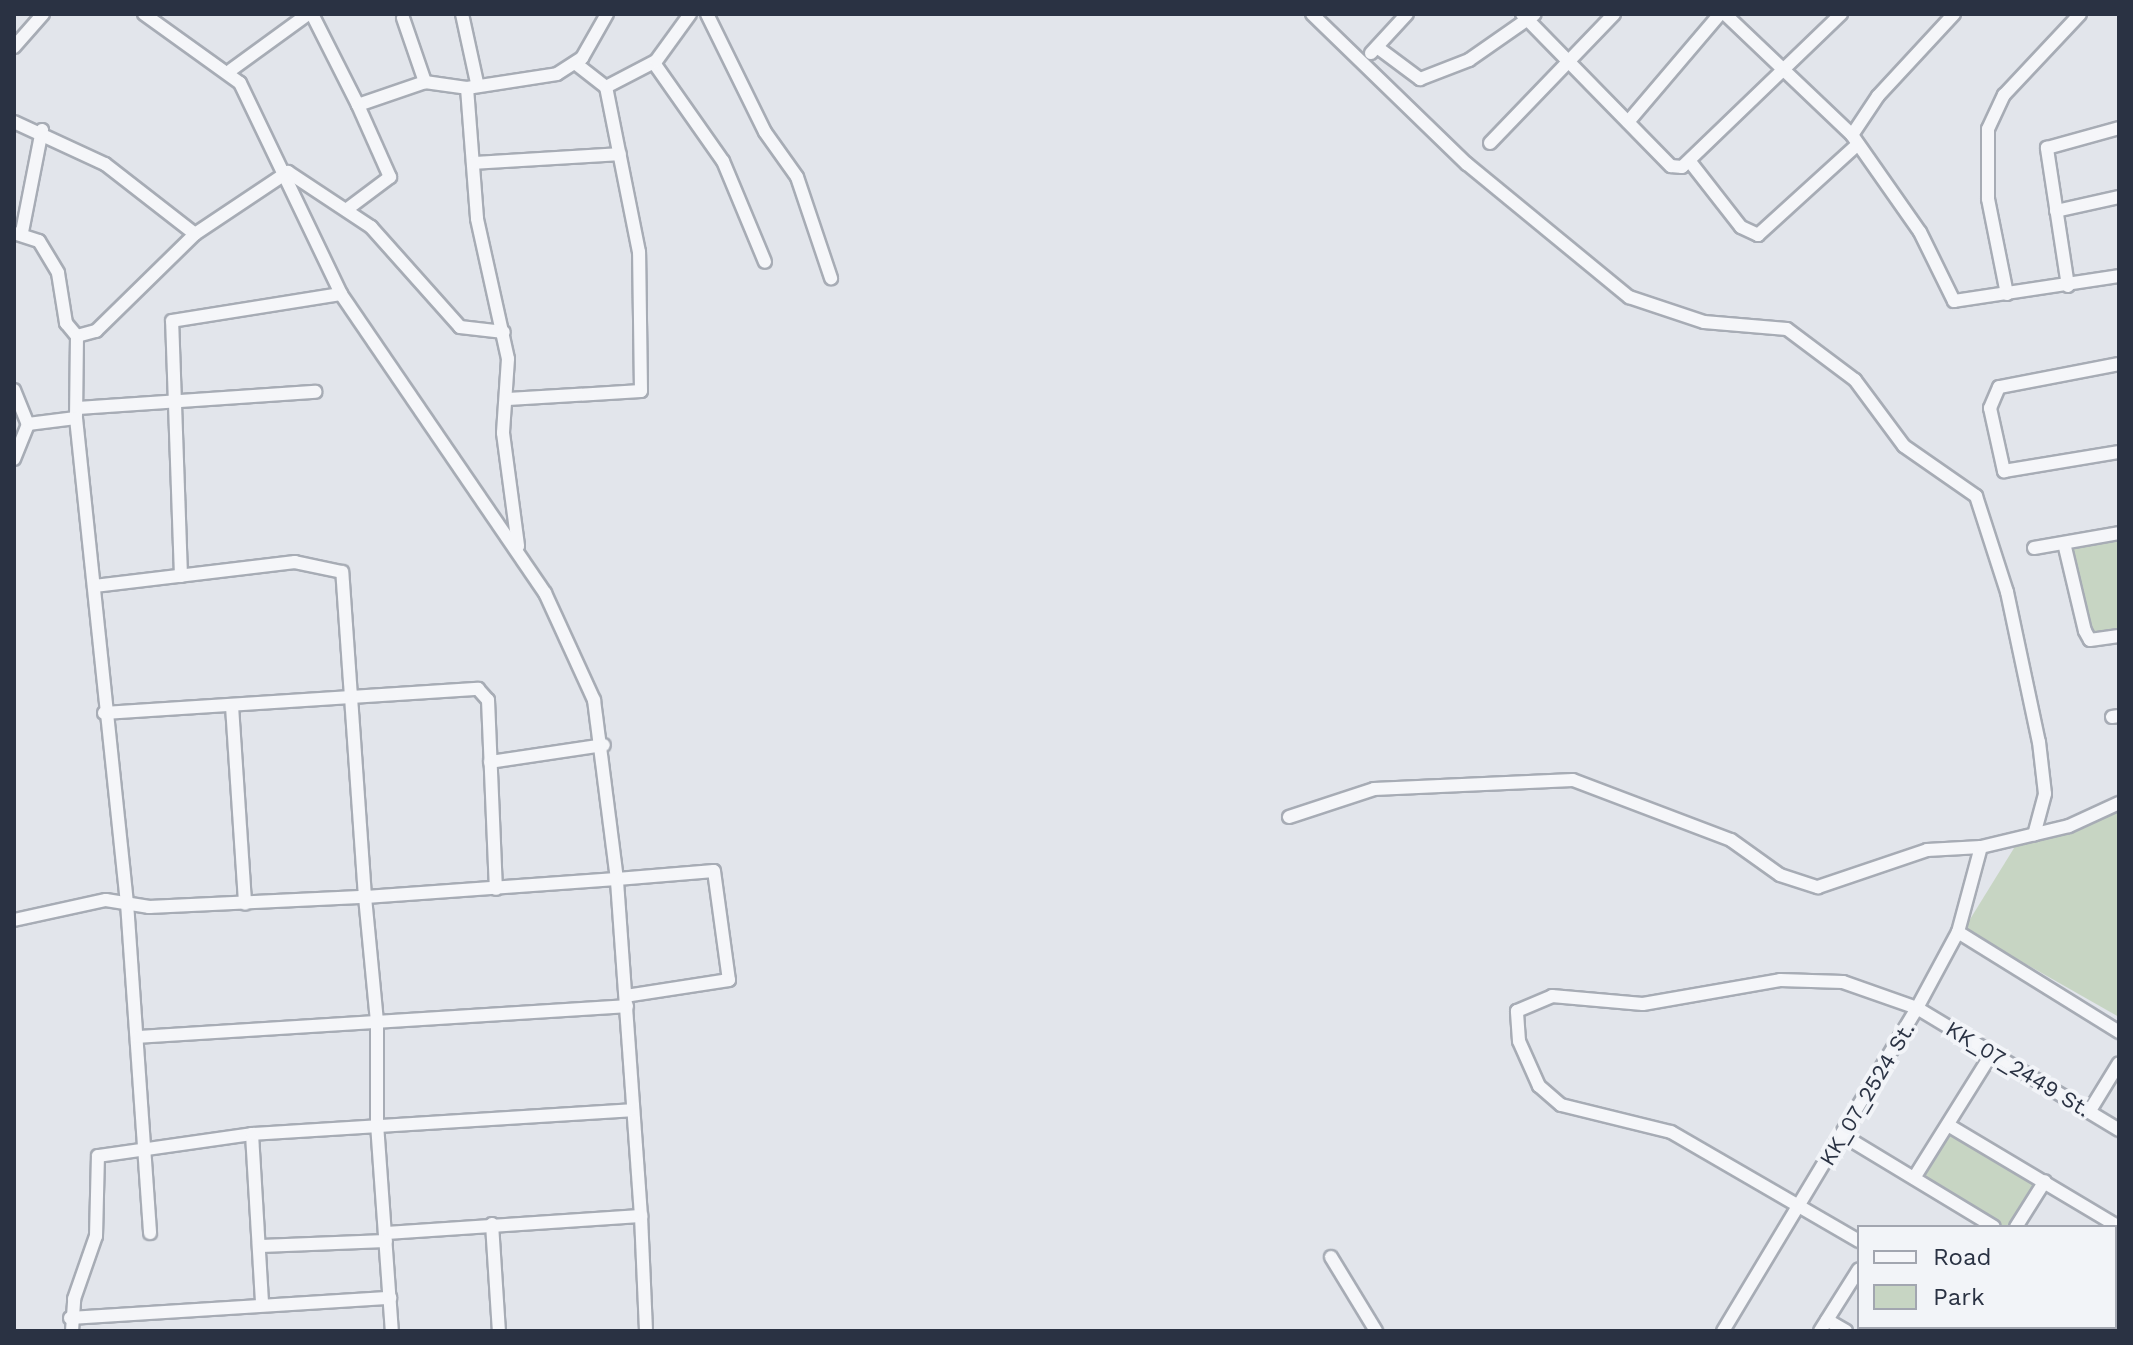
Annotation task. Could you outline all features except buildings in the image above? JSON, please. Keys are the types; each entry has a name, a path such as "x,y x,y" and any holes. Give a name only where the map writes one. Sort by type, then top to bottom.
{"street":[{"path":"14,47 43,14"},
{"path":"144,14 231,70 288,172 341,294 519,549 572,644 604,745 627,1001 629,1110 641,1216 646,1331"},
{"path":"231,70 310,14 358,105 390,177 346,210"},
{"path":"462,14 472,86 477,219 504,332 508,399 504,442 519,549"},
{"path":"358,105 425,82 472,86 557,74 575,63 607,14"},
{"path":"606,87 654,63 690,14"},
{"path":"707,14 765,132 797,177 831,278"},
{"path":"1312,14 1467,164 1629,297 1704,322 1787,329 1812,344 1855,380 1904,446 1976,496 2007,592 2039,742 2045,794 2034,835"},
{"path":"1363,61 1407,14"},
{"path":"1490,143 1614,14"},
{"path":"1628,122 1722,14 1787,67 1855,140 1920,232 1954,301 2119,276"},
{"path":"1377,47 1420,79 1469,60 1529,16 1671,166 1691,163 1841,14"},
{"path":"1691,163 1741,227 1758,235 1855,140 1878,96 1954,14"},
{"path":"2007,294 1988,199 1988,129 2004,95 2080,14"},
{"path":"403,18 425,82"},
{"path":"508,399 641,391 639,252 620,154 606,87 575,63"},
{"path":"654,63 723,161 765,262"},
{"path":"14,122 42,130 105,164 195,234"},
{"path":"2068,286 2044,157 2067,137 2119,128"},
{"path":"42,130 18,233 39,241 58,273 66,323 77,336 77,413 104,713 127,903 150,1233"},
{"path":"473,163 620,154"},
{"path":"288,172 371,227 460,327 504,332"},
{"path":"77,336 96,331 195,234 288,172"},
{"path":"2056,211 2119,197"},
{"path":"181,576 170,401 172,321 341,294"},
{"path":"2119,364 1999,387 1990,408 2004,471 2119,452"},
{"path":"14,390 28,424 14,459"},
{"path":"28,424 77,413 170,401 315,392"},
{"path":"2034,548 2119,533"},
{"path":"2064,543 2090,640 2119,636"},
{"path":"94,586 295,562 342,572 377,1021 377,1124 392,1331"},
{"path":"104,713 354,700 478,689 488,700 496,889"},
{"path":"232,706 245,904"},
{"path":"490,762 604,745"},
{"path":"1289,817 1374,789 1573,780 1731,840 1780,875 1818,887 1927,850 1981,847 2034,835 2119,803"},
{"name":"KK_07_2524 St.","path":"1723,1331 1844,1136 1958,932 1981,847"},
{"path":"14,920 106,900 245,904 496,889 714,871 729,980 627,1001 137,1037"},
{"path":"1958,932 2119,1032"},
{"name":"KK_07_2449 St.","path":"1800,1205 1671,1132 1561,1105 1539,1086 1519,1041 1517,1011 1552,996 1643,1004 1802,978 1843,982 1917,1008 2119,1130"},
{"path":"1914,1178 1992,1053"},
{"path":"2089,1112 2119,1063"},
{"path":"390,1298 262,1303 71,1325 96,1236 95,1160 145,1148 252,1134 629,1110"},
{"path":"1948,1125 2117,1224"},
{"path":"252,1134 262,1303"},
{"path":"1844,1136 1991,1225"},
{"path":"2017,1225 2045,1181"},
{"path":"1800,1205 1857,1240"},
{"path":"261,1246 385,1237 492,1224 641,1216"},
{"path":"492,1224 499,1331"},
{"path":"1331,1257 1341,1284 1376,1331"},
{"path":"1846,1331 1824,1325 1857,1272"}],"green space":[{"path":"2119,533 2119,635 2090,640 2064,543"},
{"path":"2119,800 2119,1017 1964,929 2019,840"},
{"path":"1948,1125 2045,1181 2017,1225 1992,1225 1914,1178"}]}
